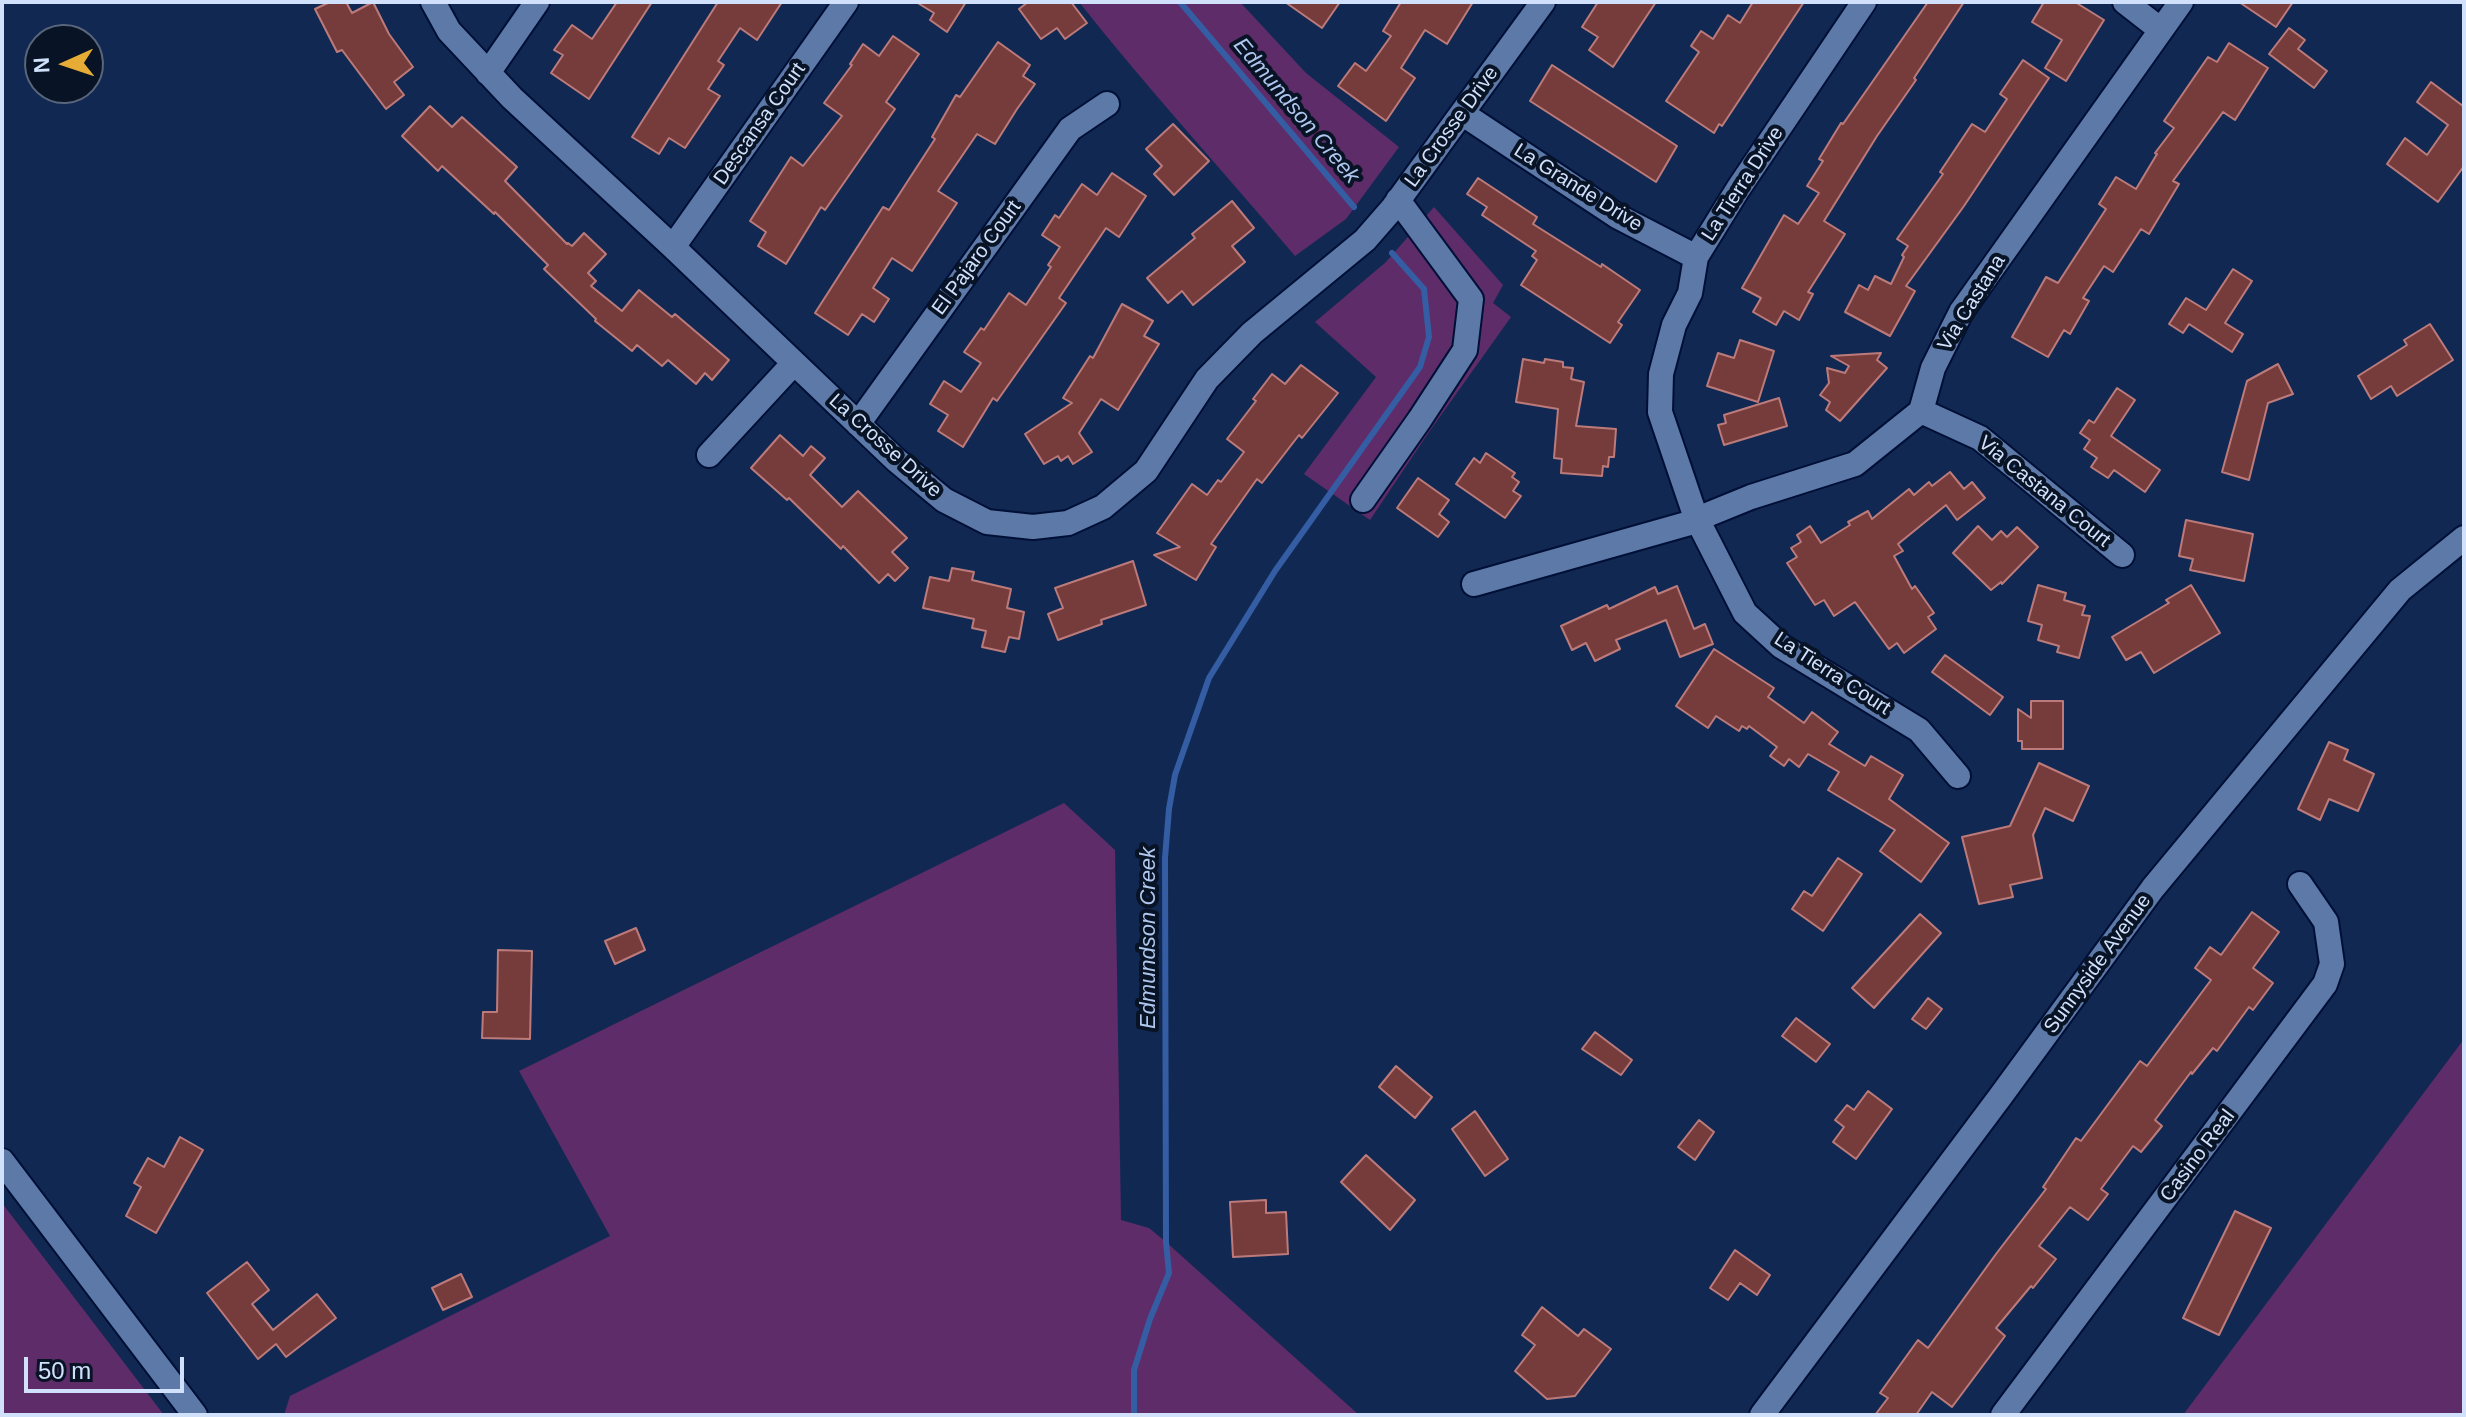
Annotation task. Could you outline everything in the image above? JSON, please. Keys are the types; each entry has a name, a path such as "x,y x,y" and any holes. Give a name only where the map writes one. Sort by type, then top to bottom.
{"street":[{"name":"La Crosse Drive","path":"433,2 449,31 512,98 858,424 944,500 987,522 1033,527 1068,523 1103,507 1146,471 1207,379 1252,333 1365,240 1463,114 1543,2"},
{"path":"488,73 537,2"},
{"name":"Descansa Court","path":"673,247 846,2"},
{"name":"La Tierra Drive","path":"1697,520 1660,412 1661,374 1674,325 1690,293 1696,257 1864,2"},
{"path":"2125,2 2161,30"},
{"name":"Via Castana","path":"1921,411 1933,368 1961,312 2181,2"},
{"name":"El Pajaro Court","path":"858,424 1070,129 1107,104"},
{"name":"La Grande Drive","path":"1463,114 1617,216 1696,257"},
{"path":"1363,500 1465,350 1467,337 1471,299 1398,200"},
{"path":"709,455 794,363"},
{"path":"1474,584 1697,520 1751,497 1855,464 1921,411"},
{"name":"Via Castana Court","path":"1921,411 1980,438 2122,555"},
{"name":"La Tierra Court","path":"1697,520 1745,613 1781,646 1919,730 1958,776"},
{"name":"Sunnyside Avenue","path":"1762,1415 2153,888 2400,590 2464,538"},
{"name":"Casino Real","path":"2003,1415 2325,984 2332,964 2326,922 2300,884"},
{"path":"2,1161 195,1415"}],"shaded area":[{"path":"1079,2 1240,2 1306,73 1399,147 1346,219 1295,256"},
{"path":"1434,207 1503,285 1493,303 1511,317 1370,520 1304,474 1376,377 1315,322 1386,262"},
{"path":"1064,803 1115,850 1121,1220 1149,1228 1359,1415 284,1415 290,1396 610,1236 519,1071"},
{"path":"2464,1039 2464,1415 2183,1415"},
{"path":"2,1203 164,1415 2,1415"}],"building":[{"path":"330,2 346,2 352,13 373,2 389,34 413,67 394,82 404,95 386,109 342,50 337,52 315,9"},
{"path":"617,2 652,2 589,99 551,73 563,55 554,50 572,25 592,39"},
{"path":"718,2 782,2 757,40 740,28 718,61 724,65 708,89 720,96 685,148 669,138 659,154 632,137"},
{"path":"916,2 966,2 947,32 930,20 934,13"},
{"path":"1028,2 1071,2 1087,23 1065,39 1057,28 1041,39 1019,9"},
{"path":"1285,2 1340,2 1322,28"},
{"path":"1401,2 1473,2 1447,44 1425,30 1401,68 1415,78 1386,121 1338,86 1355,63 1366,71 1391,36 1383,31"},
{"path":"1598,2 1656,2 1613,67 1589,50 1598,37 1582,27"},
{"path":"1753,2 1804,2 1722,126 1719,124 1714,133 1666,101 1699,52 1691,46 1701,31 1713,39 1728,15 1740,23"},
{"path":"1928,2 1964,2 1824,221 1845,234 1808,292 1813,294 1799,320 1784,311 1776,325 1753,312 1761,298 1742,288 1784,215 1798,224 1819,193 1807,186 1823,161 1819,159 1841,123"},
{"path":"2044,2 2075,2 2104,20 2066,81 2045,68 2062,40 2032,22"},
{"path":"2239,2 2293,2 2276,27"},
{"path":"2289,28 2305,40 2298,49 2327,71 2314,88 2269,54"},
{"path":"893,36 919,54 886,102 895,109 825,210 821,207 786,264 758,246 766,232 750,221 791,157 803,166 842,116 824,103 852,65 863,44 879,56"},
{"path":"998,42 1030,65 1023,76 1035,84 995,144 977,134 938,191 957,203 912,271 892,258 873,288 889,299 874,322 862,314 848,335 815,313 883,207 889,210 935,139 932,137 956,95 960,97"},
{"path":"2229,43 2268,68 2235,120 2223,112 2173,181 2179,184 2149,234 2141,229 2113,272 2104,266 2083,298 2089,301 2070,334 2064,330 2048,357 2012,337 2046,277 2058,283 2106,209 2099,204 2116,177 2136,189 2155,153 2174,128 2164,121 2208,57 2217,62"},
{"path":"2023,60 2049,78 1964,206 1906,286 1915,291 1890,336 1845,312 1859,285 1868,290 1875,276 1891,284 1908,246 1897,239 1943,174 1940,172 1972,124 1985,132 2007,99 2000,94"},
{"path":"1552,65 1677,146 1656,182 1530,101"},
{"path":"2431,82 2464,104 2464,166 2438,202 2387,164 2405,138 2427,155 2448,125 2417,102"},
{"path":"430,106 452,127 462,117 517,167 505,181 567,244 572,246 584,233 606,254 588,273 596,281 591,286 622,311 639,290 672,317 675,314 729,360 712,380 705,373 696,384 668,360 662,366 637,345 632,351 595,321 544,269 548,265 495,212 442,166 438,171 402,136"},
{"path":"1173,124 1209,161 1174,195 1154,174 1162,166 1146,149"},
{"path":"1112,173 1146,196 1119,237 1106,228 1059,298 1066,303 997,401 993,398 963,447 938,431 948,415 930,404 944,381 961,392 981,363 964,352 981,328 984,330 1009,293 1026,305 1060,247 1042,235 1055,215 1059,218 1082,184 1097,195"},
{"path":"1478,178 1537,217 1533,224 1640,290 1618,322 1622,325 1610,343 1521,285 1537,260 1532,256 1536,251 1482,215 1487,207 1467,194"},
{"path":"1232,201 1254,228 1232,246 1245,262 1193,305 1182,291 1168,303 1147,278 1195,238 1192,234"},
{"path":"2233,269 2252,281 2225,323 2243,334 2232,352 2189,324 2183,333 2169,324 2186,298 2206,310"},
{"path":"1122,304 1153,321 1144,336 1159,344 1118,410 1101,399 1079,433 1092,452 1073,464 1068,456 1061,461 1058,456 1044,464 1025,434 1072,403 1063,398 1090,356 1093,358"},
{"path":"2430,324 2453,360 2397,396 2391,386 2371,399 2358,376 2407,345 2404,340"},
{"path":"1740,340 1774,351 1758,402 1707,386 1718,353 1734,358"},
{"path":"1881,353 1877,360 1887,368 1840,421 1826,410 1830,402 1820,395 1829,383 1827,368 1845,373 1849,366 1831,356"},
{"path":"1523,359 1544,363 1545,359 1563,362 1563,367 1573,368 1571,379 1584,382 1576,426 1616,429 1614,457 1609,457 1608,467 1603,466 1602,476 1561,473 1562,459 1554,458 1558,409 1516,402"},
{"path":"2278,364 2293,394 2268,403 2249,480 2222,472 2247,381"},
{"path":"1301,365 1338,393 1302,438 1299,435 1262,483 1257,479 1211,544 1216,547 1196,580 1154,555 1180,547 1157,533 1192,484 1207,495 1244,452 1227,439 1272,374 1285,384"},
{"path":"2117,388 2135,400 2111,436 2160,470 2145,492 2114,470 2108,478 2091,467 2097,458 2084,449 2090,440 2080,433 2089,420 2094,423"},
{"path":"1779,398 1787,426 1724,445 1718,425 1726,423 1724,415"},
{"path":"780,435 803,456 811,446 825,458 810,475 842,507 858,491 907,538 892,552 908,568 895,581 888,574 879,583 843,546 841,549 789,498 787,500 751,468"},
{"path":"1486,453 1515,473 1512,477 1519,482 1513,491 1521,496 1505,518 1456,484 1474,458 1480,463"},
{"path":"1950,472 1964,489 1972,482 1985,498 1957,520 1946,505 1898,544 1903,551 1894,556 1912,589 1915,586 1934,613 1928,617 1936,629 1904,653 1897,643 1889,649 1855,602 1834,616 1824,600 1815,605 1787,563 1797,557 1791,548 1801,542 1797,535 1810,526 1821,543 1850,525 1848,522 1868,511 1872,519 1909,489 1914,495 1929,482 1932,486"},
{"path":"1418,478 1449,500 1439,514 1449,522 1438,537 1397,508"},
{"path":"2186,520 2253,534 2244,581 2190,570 2193,559 2179,556"},
{"path":"1978,526 1992,540 2001,531 2007,537 2017,527 2038,547 2002,584 1991,590 1953,553"},
{"path":"1133,561 1146,605 1101,620 1102,624 1058,640 1048,614 1063,608 1055,588"},
{"path":"952,568 974,572 972,580 1011,589 1007,608 1024,612 1019,639 1009,637 1005,652 982,647 986,631 972,628 974,619 923,608 930,577 949,581"},
{"path":"2038,585 2066,593 2064,600 2085,606 2082,615 2090,616 2079,658 2057,652 2059,646 2038,640 2042,625 2028,621"},
{"path":"2191,585 2220,633 2154,673 2141,652 2126,660 2112,637 2169,603 2166,600"},
{"path":"1677,586 1694,629 1705,624 1713,644 1680,657 1666,620 1616,640 1620,649 1595,661 1586,643 1572,650 1561,626 1607,605 1609,609 1655,587 1658,594"},
{"path":"1714,649 1774,688 1768,697 1804,723 1812,712 1838,732 1829,744 1865,766 1871,756 1903,775 1889,799 1949,843 1921,882 1880,851 1895,830 1828,790 1839,772 1808,754 1799,767 1789,759 1784,766 1770,756 1777,747 1749,726 1747,729 1742,726 1739,731 1716,716 1708,728 1676,706"},
{"path":"1945,655 2003,697 1990,715 1932,672"},
{"path":"2031,701 2063,701 2063,749 2022,749 2022,741 2018,741 2018,709 2031,718"},
{"path":"2329,742 2348,750 2344,760 2374,774 2358,811 2329,799 2320,820 2298,809"},
{"path":"2039,763 2089,786 2073,821 2045,808 2033,835 2042,878 2010,885 2013,897 1979,904 1962,837 2010,826"},
{"path":"1838,858 1862,874 1823,931 1792,909 1804,891 1812,896"},
{"path":"2252,912 2279,932 2253,968 2273,983 2253,1010 2249,1007 2217,1051 2213,1048 2191,1072 2155,1120 2162,1126 2141,1152 2133,1146 2101,1189 2108,1194 2088,1220 2070,1207 2039,1246 2056,1259 1996,1328 2005,1336 1952,1407 1932,1392 1916,1415 1875,1415 1888,1398 1880,1393 1918,1340 1928,1348 2046,1189 2043,1187 2076,1138 2081,1141 2140,1061 2147,1066 2211,980 2195,968 2210,947 2221,955"},
{"path":"1920,914 1941,933 1874,1008 1852,988"},
{"path":"636,928 645,950 615,964 605,941"},
{"path":"498,950 532,951 530,1039 482,1038 483,1012 497,1012"},
{"path":"1928,998 1942,1009 1926,1029 1912,1019"},
{"path":"1796,1018 1830,1044 1816,1062 1782,1036"},
{"path":"1595,1032 1632,1060 1621,1075 1582,1049"},
{"path":"1396,1066 1432,1097 1415,1118 1379,1087"},
{"path":"1868,1091 1892,1109 1856,1159 1833,1142 1844,1127 1835,1120 1847,1105 1854,1110"},
{"path":"1475,1111 1508,1159 1485,1176 1452,1129"},
{"path":"1699,1120 1714,1132 1695,1160 1678,1147"},
{"path":"180,1137 203,1150 156,1233 126,1216 141,1187 134,1183 148,1158 164,1167"},
{"path":"1366,1155 1415,1200 1390,1230 1341,1182"},
{"path":"1266,1200 1266,1213 1286,1212 1288,1254 1233,1257 1230,1202"},
{"path":"2235,1211 2271,1228 2219,1335 2183,1318"},
{"path":"1735,1250 1770,1275 1757,1295 1740,1283 1728,1300 1710,1288"},
{"path":"247,1262 269,1290 252,1304 273,1330 317,1294 336,1318 286,1357 276,1344 258,1359 207,1293"},
{"path":"461,1274 472,1297 443,1310 432,1288"},
{"path":"1542,1307 1578,1336 1584,1329 1611,1349 1575,1396 1547,1399 1515,1371 1535,1345 1522,1335"}],"waterway":[{"name":"Edmundson Creek","path":"1180,2 1354,207"},
{"name":"Edmundson Creek","path":"1134,1415 1134,1370 1169,1273 1166,1242 1165,858 1175,775 1209,678 1275,571 1420,367 1429,337 1424,289 1392,253"}]}
